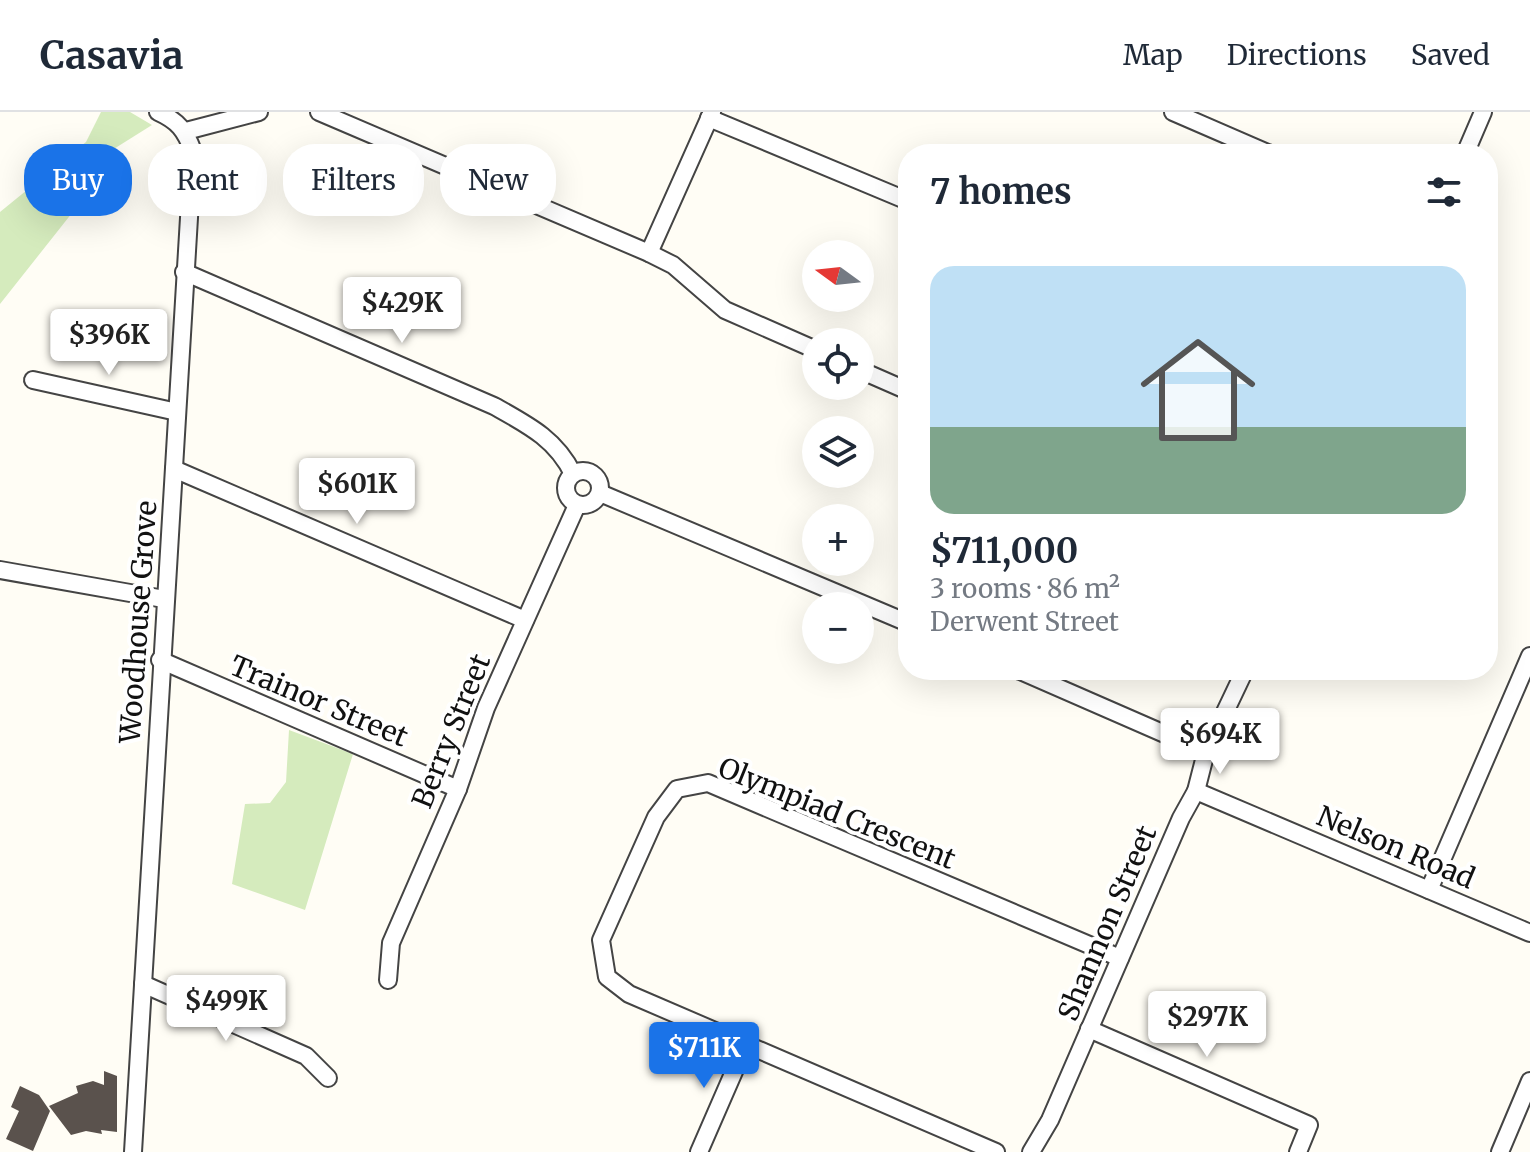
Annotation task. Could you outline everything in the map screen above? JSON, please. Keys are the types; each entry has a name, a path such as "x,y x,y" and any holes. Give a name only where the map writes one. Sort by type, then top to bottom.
{"street":[{"path":"158,112 173,119 186,131 259,112"},
{"path":"319,112 649,253 673,265 725,310 802,344"},
{"path":"1173,112 1247,144"},
{"path":"1469,144 1483,112"},
{"path":"649,253 710,115 898,197"},
{"name":"Woodhouse Grove","path":"133,1152 160,660 193,151 186,131"},
{"path":"184,272 494,406 538,430 562,453 573,474"},
{"path":"874,376 898,387"},
{"path":"33,380 177,412"},
{"path":"174,469 525,620"},
{"path":"573,474 591,472 597,478 600,493"},
{"path":"573,474 566,489 569,498 577,505 590,505 600,493"},
{"path":"600,493 898,619"},
{"name":"Berry Street","path":"388,980 391,943 458,789 486,708 577,505"},
{"path":"0,570 164,599"},
{"path":"1429,890 1530,656"},
{"name":"Trainor Street","path":"160,660 458,789"},
{"path":"1041,680 1206,752"},
{"name":"Shannon Street","path":"1031,1152 1050,1120 1181,818 1196,791 1206,752 1240,680"},
{"name":"Olympiad Crescent","path":"996,1152 629,994 607,977 601,940 656,817 677,789 708,783 1120,958"},
{"name":"Nelson Road","path":"1196,791 1530,933"},
{"path":"143,984 306,1056 328,1078"},
{"path":"1089,1029 1309,1125 1298,1152"},
{"path":"699,1152 746,1044"},
{"path":"1500,1152 1530,1081"}],"green space":[{"path":"101,112 130,112 152,125 122,144 84,144"},
{"path":"24,192 24,216 70,216 0,304 0,212"},
{"path":"289,730 353,754 305,910 232,884 245,804 270,803 286,782"}],"building":[{"path":"104,1071 117,1076 117,1132 101,1130 102,1134 86,1131 71,1135 49,1106 78,1093 76,1086 93,1081 104,1085"},
{"path":"20,1086 39,1095 50,1111 33,1151 6,1139 19,1111 11,1107"}]}
